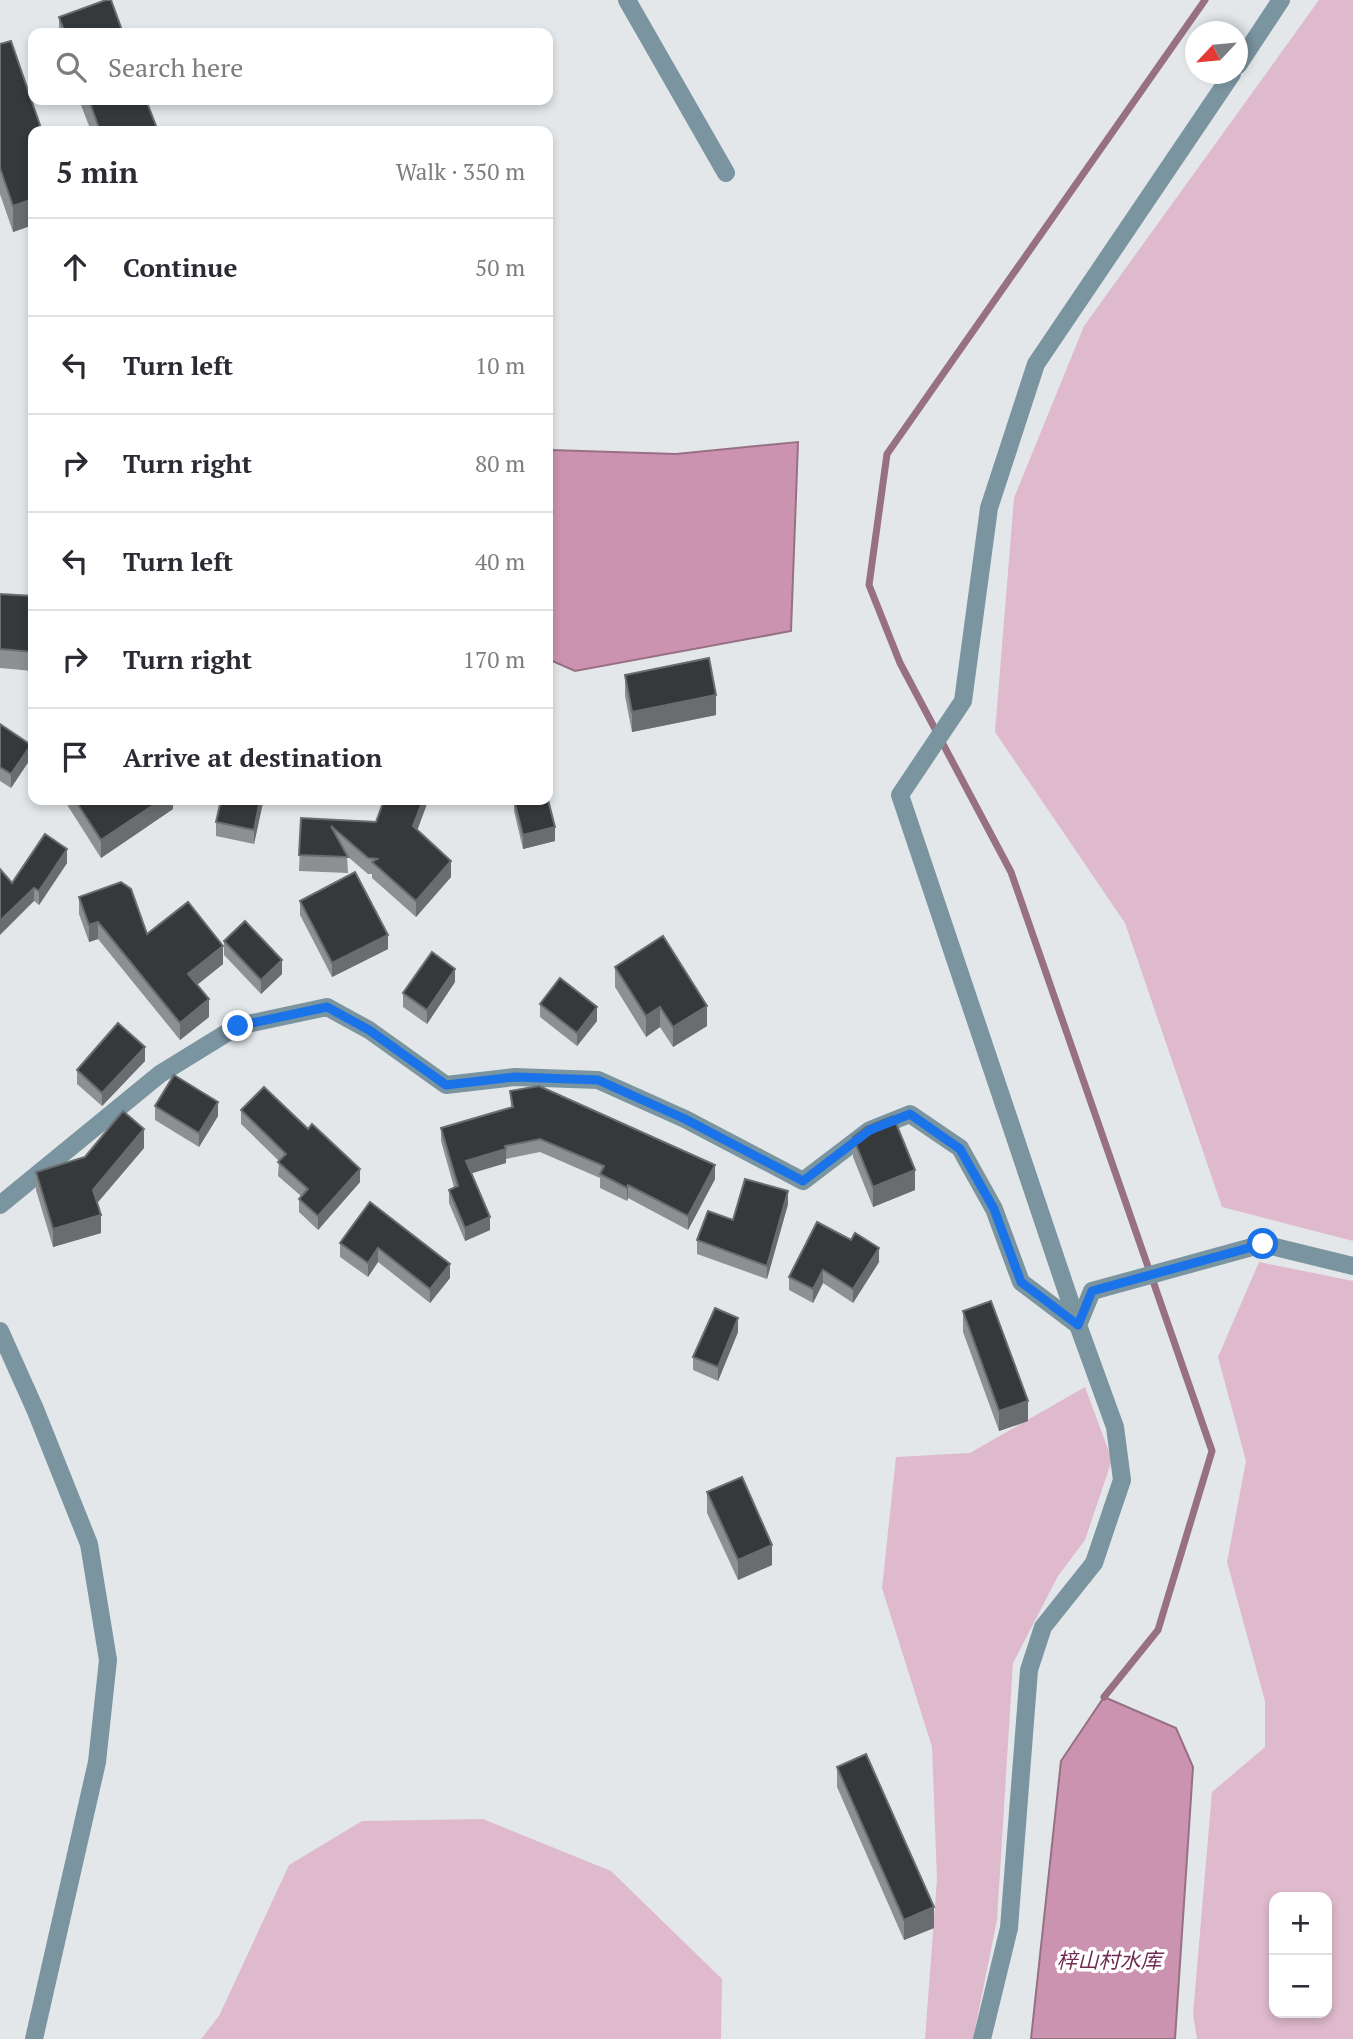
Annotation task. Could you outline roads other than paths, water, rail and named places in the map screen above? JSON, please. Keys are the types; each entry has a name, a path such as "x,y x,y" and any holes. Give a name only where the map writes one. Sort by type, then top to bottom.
{"street":[{"path":"627,0 726,173"},
{"path":"1248,49 1281,0"},
{"path":"982,2039 1009,1928 1029,1670 1044,1627 1094,1563 1122,1480 1115,1427 1078,1325 900,795 963,701 989,508 1036,364 1225,84"},
{"path":"0,1205 160,1074 238,1026 327,1007 369,1030 446,1085 515,1077 598,1080 685,1119 803,1181 870,1130 910,1114 960,1149 994,1209 1021,1282 1078,1325"},
{"path":"1078,1325 1092,1291 1263,1244 1353,1266"},
{"path":"0,1331 35,1409 89,1544 108,1660 97,1762 34,2039"}],"water":[{"path":"798,442 791,631 575,671 553,661 553,450 676,454"},
{"name":"梓山村水库","path":"1104,1697 1176,1728 1193,1767 1175,2039 1031,2039 1061,1761"}],"waterway":[{"path":"1104,1697 1158,1630 1212,1451 1011,872 900,663 869,585 887,454 1205,0"}]}
